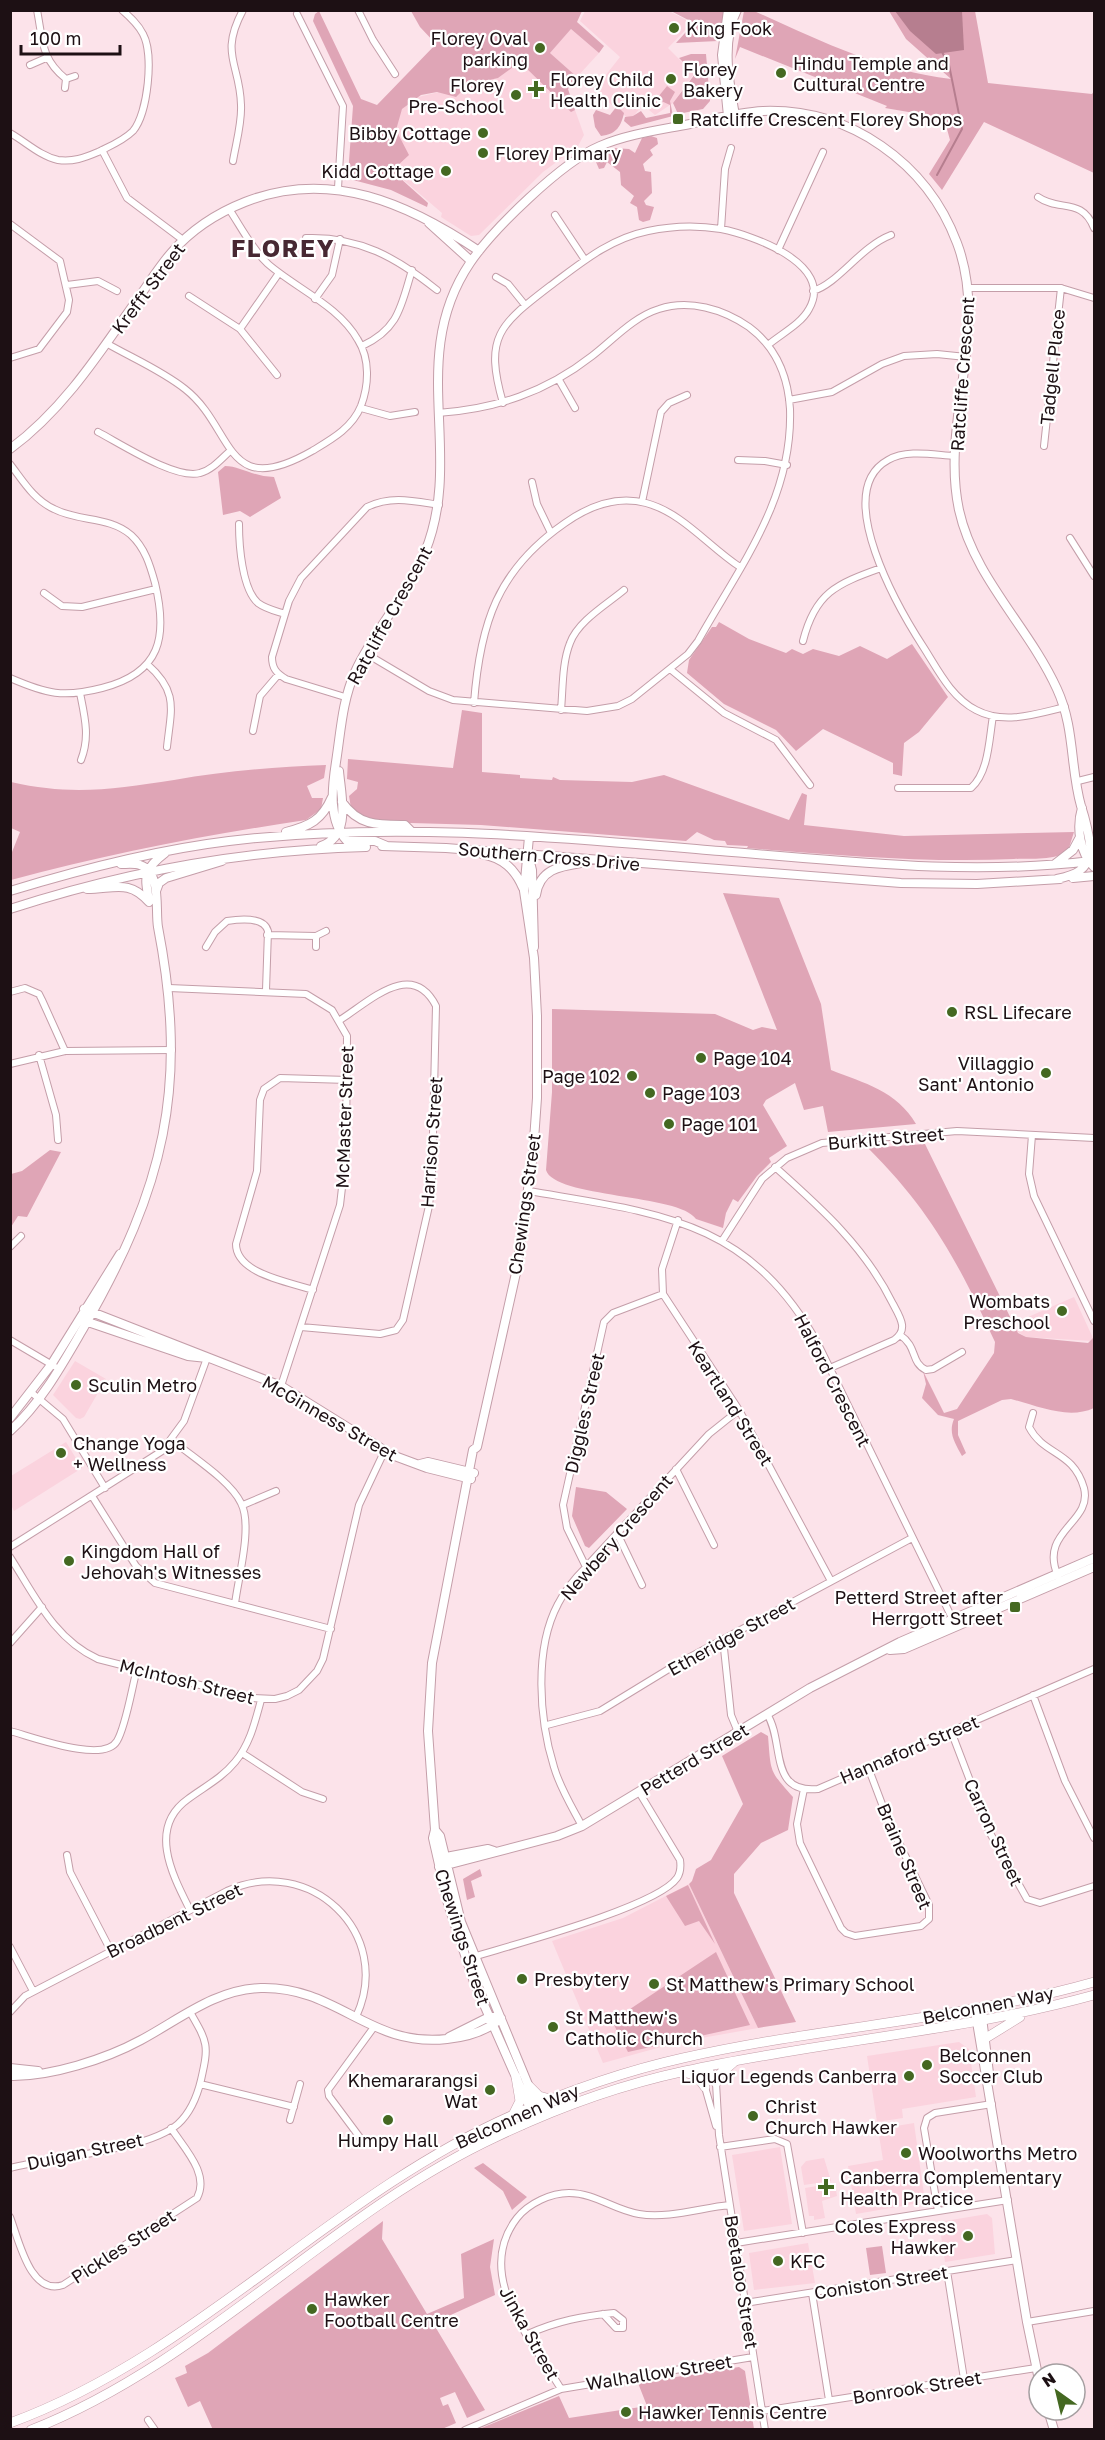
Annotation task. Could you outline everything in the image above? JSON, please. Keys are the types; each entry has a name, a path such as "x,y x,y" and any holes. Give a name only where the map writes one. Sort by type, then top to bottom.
{"main road":[{"name":"Belconnen Way","path":"10,2423 98,2385 181,2334 401,2174 463,2140 549,2099 618,2075 683,2058 977,2009 1095,1982"},
{"name":"Belconnen Way","path":"31,2430 115,2390 188,2344 403,2188 468,2151 522,2125 622,2088 683,2071 736,2060 980,2021 1095,1995"},
{"path":"986,2038 1014,2020 1053,2006"},
{"path":"683,2058 702,2060 708,2066 714,2057 727,2049"},
{"path":"716,2083 720,2074 736,2060"},
{"path":"683,2071 697,2076 705,2087"},
{"path":"513,2115 520,2101 516,2077"},
{"path":"529,2086 539,2096 549,2099"},
{"path":"348,2211 355,2221"},
{"path":"181,2334 188,2344"}],"street":[{"path":"37,10 46,58 53,69 66,80"},
{"path":"10,133 39,152 56,159 73,161 122,141 134,129 145,102 147,45 138,26 122,10"},
{"path":"233,161 241,109 230,48 234,27 243,10"},
{"path":"358,10 373,40 395,74"},
{"path":"728,10 722,55 731,115"},
{"path":"731,115 728,56 732,24 737,10"},
{"path":"298,12 343,106 338,188"},
{"path":"30,65 46,58"},
{"path":"66,80 75,76"},
{"path":"65,88 66,80"},
{"name":"Ratcliffe Crescent","path":"339,832 335,823 336,762 340,719 345,697 365,652 422,560 439,505 441,472 436,377 439,340 452,296 471,261 559,172 599,146 635,135 731,115 778,111 817,117 860,132 883,146 919,178 940,207 962,255 968,288 969,322 955,456 960,512 975,556 1048,672 1065,707 1073,739 1082,808 1083,853 1093,863"},
{"path":"721,229 725,169 731,148"},
{"path":"102,150 127,198 183,240"},
{"path":"778,250 823,152"},
{"name":"Krefft Street","path":"10,449 50,416 183,240 229,209 279,192 338,188 366,194 405,208 441,226 479,251"},
{"path":"1038,196 1050,203 1076,207 1089,217 1095,228"},
{"path":"106,343 185,389 230,451 256,467 267,469 283,466 336,437 348,427 361,408 367,382 362,346 347,324 279,273 262,257 229,209"},
{"path":"555,215 585,260"},
{"name":"Krefft Street","path":"426,220 471,261"},
{"path":"10,224 55,255 62,264 67,285 67,312 43,346 32,353 10,358"},
{"path":"503,403 494,366 497,339 510,318 585,260 623,238 649,230 684,226 721,229 750,237 778,250 806,271 813,291 811,305 804,317 768,345"},
{"path":"813,291 827,285 870,246 891,235"},
{"path":"306,238 340,239 386,254 412,270 437,290"},
{"path":"315,299 332,275 340,239"},
{"path":"362,346 382,335 395,321 412,270"},
{"path":"240,329 279,273"},
{"path":"496,277 508,284 525,305"},
{"path":"67,285 98,281 117,291"},
{"path":"968,288 1061,288 1095,298"},
{"name":"Tadgell Place","path":"1044,446 1061,288"},
{"path":"189,296 240,329 277,375"},
{"path":"365,652 429,691 453,700 588,711 618,706 632,699 670,669 698,641 770,513 787,465 790,433 789,400 783,372 768,345 747,326 724,314 699,306 675,306 660,309 639,319 559,380 503,403 438,413"},
{"path":"789,400 832,392 882,364 904,356 937,354 966,357"},
{"path":"559,380 575,408"},
{"path":"642,502 661,412 669,403 687,395"},
{"path":"361,408 390,416 415,412"},
{"path":"98,432 175,471 190,474 209,469 230,451"},
{"path":"955,456 901,455 886,460 875,471 867,486 865,504 881,568 903,616 947,684 965,703 993,716 1013,718 1065,707"},
{"path":"738,460 765,460 787,465"},
{"path":"10,464 28,489 43,503 66,514 105,521 131,536 146,556 156,589 162,626 159,644 147,664 126,680 80,693 48,693 10,678"},
{"path":"532,482 537,504 551,533"},
{"path":"345,697 278,675 272,665 272,657 285,614 301,578 367,507 378,502 396,499 439,505"},
{"path":"474,702 480,645 495,601 512,572 551,533 579,513 601,504 625,501 642,502 673,515 712,548 740,567"},
{"path":"239,524 240,550 250,591 259,603 285,614"},
{"path":"1070,538 1095,576"},
{"path":"803,641 813,612 831,589 881,568"},
{"path":"44,593 62,606 82,607 156,589"},
{"path":"561,710 566,658 570,642 583,624 624,590"},
{"path":"147,664 166,682 170,691 167,747"},
{"path":"670,669 724,713 776,740 810,785"},
{"path":"253,731 260,696 278,675"},
{"path":"80,693 88,730 81,760"},
{"path":"898,788 971,788 978,782 985,761 993,716"},
{"path":"1078,782 1095,777"},
{"path":"247,839 284,832 316,822 323,815 337,788"},
{"name":"Ratcliffe Crescent","path":"337,788 342,802 343,822 339,832"},
{"path":"342,802 360,821 372,825 405,825 411,831"},
{"name":"Southern Cross Drive","path":"10,891 111,862 167,851 227,841 339,832 411,831 529,837 902,867 956,868 1093,863"},
{"path":"315,848 327,844 339,832 348,841 375,841 387,846"},
{"path":"1054,864 1073,850 1084,832 1095,838"},
{"name":"Chewings Street","path":"529,837 524,891 534,958"},
{"name":"Southern Cross Drive","path":"10,909 74,889 148,870 240,855 315,848 387,846 446,848 901,883 977,884 1095,876"},
{"path":"446,848 502,861 516,873 524,891"},
{"path":"157,920 149,902 145,880 151,864 167,851"},
{"name":"Chewings Street","path":"528,855 532,863 537,1016 533,1150 529,1191 516,1273 477,1447 473,1450 471,1476 441,1608 429,1697 429,1766 435,1830 433,1838 442,1862 452,1903 491,2021 527,2102 532,2107"},
{"path":"156,891 159,883 166,878 216,865 228,857"},
{"path":"534,911 537,887 547,872 561,866 601,860"},
{"path":"10,1431 55,1367 88,1311 109,1267 123,1251 144,1205 159,1156 167,1117 172,1050 169,988 157,920 156,891 148,870 140,865 111,862"},
{"path":"1057,879 1075,875 1093,863"},
{"path":"74,889 126,886 134,888 149,902"},
{"path":"206,947 215,932 227,921 261,922 267,927 266,990"},
{"path":"267,935 316,936 326,931"},
{"path":"316,936 316,947"},
{"name":"Harrison Street","path":"301,1327 380,1334 399,1327 403,1320 429,1206 434,1152 436,1006 425,991 405,983 394,986 340,1020"},
{"path":"10,992 25,988 39,994 65,1051"},
{"name":"McMaster Street","path":"169,988 306,993 322,1002 340,1020 349,1048 346,1153 340,1205 314,1290 280,1386"},
{"path":"10,1064 39,1055 65,1051 172,1050"},
{"path":"39,1055 56,1115 58,1140"},
{"path":"314,1290 246,1266 239,1259 236,1244 257,1171 260,1100 264,1089 280,1078 348,1080"},
{"name":"Burkitt Street","path":"722,1240 750,1193 775,1167 803,1149 822,1143 957,1131 1095,1138"},
{"path":"1032,1135 1029,1174 1034,1196 1095,1321"},
{"path":"775,1167 827,1213 856,1245 879,1277 901,1320 900,1335"},
{"name":"Halford Crescent","path":"529,1191 654,1213 678,1220 722,1240 751,1260 785,1293 806,1323 830,1368 954,1623"},
{"path":"663,1294 662,1269 678,1220"},
{"path":"10,1246 21,1236"},
{"name":"Keartland Street","path":"663,1294 739,1410 831,1581"},
{"name":"Diggles Street","path":"586,1567 567,1528 563,1505 604,1322 613,1313 663,1294"},
{"name":"McGinness Street","path":"88,1311 280,1386 384,1452 419,1464 428,1462 471,1476"},
{"name":"McGinness Street","path":"83,1320 188,1356 207,1358"},
{"path":"900,1335 911,1342 917,1364 926,1370 933,1369 962,1352"},
{"path":"830,1368 900,1335"},
{"path":"10,1340 55,1367"},
{"path":"10,1547 150,1460 172,1440 184,1421 207,1358"},
{"path":"10,1418 35,1396"},
{"path":"35,1396 63,1419 105,1488"},
{"name":"Newbery Crescent","path":"582,1826 553,1766 541,1676 544,1643 558,1604 616,1533 709,1434 739,1410"},
{"path":"1033,1413 1029,1427 1033,1436 1071,1462 1084,1490 1084,1501 1080,1510 1053,1547 1051,1555 1059,1578"},
{"path":"172,1440 231,1488 243,1505 245,1528 235,1604"},
{"name":"McIntosh Street","path":"10,1557 60,1633 84,1653 137,1669 261,1700 287,1696 309,1682 323,1659 359,1505 384,1452"},
{"path":"676,1469 714,1545"},
{"path":"243,1505 276,1491"},
{"path":"93,1496 136,1566 159,1585 331,1629"},
{"path":"616,1533 642,1585"},
{"name":"Etheridge Street","path":"547,1725 600,1711 723,1639 912,1538"},
{"name":"Petterd Street","path":"442,1862 488,1856 494,1851 557,1836 582,1826 810,1688 900,1642 954,1623 1094,1561"},
{"path":"10,1643 42,1607"},
{"path":"723,1639 730,1715 738,1732"},
{"path":"10,1731 92,1752 107,1750 118,1740 137,1669"},
{"name":"Hannaford Street","path":"804,1789 818,1788 1095,1669"},
{"path":"1033,1695 1065,1781 1095,1838"},
{"path":"190,1910 168,1861 166,1841 169,1823 182,1803 228,1769 242,1753 252,1733 261,1700"},
{"path":"767,1714 775,1726 782,1771 792,1784 804,1789"},
{"name":"Carron Street","path":"951,1731 985,1822 1027,1899 1040,1903 1095,1886"},
{"path":"242,1753 302,1792 323,1799"},
{"name":"Braine Street","path":"804,1789 797,1831 800,1843 846,1933 855,1936 921,1926 929,1919 929,1905 888,1820 868,1767"},
{"path":"470,1957 605,1916 673,1882 681,1870 680,1860 639,1792"},
{"path":"67,1855 70,1872 111,1951"},
{"name":"Broadbent Street","path":"10,2012 20,1999 33,1991 232,1889 252,1882 294,1883 317,1893 343,1915 353,1928 363,1953 366,1985 363,2002 356,2017"},
{"path":"10,1947 33,1991"},
{"name":"Chewings Street","path":"470,1957 501,2018 534,2099 532,2107"},
{"path":"10,2076 25,2076 81,2065 119,2052 190,2012 224,1995 242,1990 279,1988 318,1998 374,2027 409,2040 446,2039 501,2018"},
{"path":"977,2009 986,2038 990,2063 988,2080"},
{"name":"Duigan Street","path":"10,2168 110,2149 171,2128 190,2110 200,2084 207,2044 190,2012"},
{"path":"980,2021 1035,2362"},
{"path":"364,2143 329,2096 328,2090 374,2027"},
{"name":"Beetaloo Street","path":"708,2066 716,2083 718,2135"},
{"name":"Beetaloo Street","path":"708,2066 705,2087 718,2135 765,2430"},
{"path":"10,2068 41,2072"},
{"path":"200,2084 294,2107"},
{"path":"290,2120 300,2084"},
{"path":"938,2211 924,2128 927,2118 935,2113 992,2104"},
{"path":"522,2125 529,2117 532,2107 545,2111 559,2110"},
{"name":"Pickles Street","path":"10,2217 37,2279 46,2285 63,2285 197,2198 202,2188 200,2175 171,2128"},
{"path":"720,2147 775,2139 787,2144 802,2233"},
{"name":"Jinka Street","path":"561,2389 506,2297 499,2263 504,2238 526,2208 551,2196 570,2193 597,2198 619,2208 646,2215 729,2205"},
{"path":"736,2243 1008,2200"},
{"name":"Coniston Street","path":"745,2303 1017,2260"},
{"path":"947,2271 964,2379"},
{"path":"812,2292 829,2400"},
{"path":"1027,2322 1095,2311"},
{"path":"528,2334 562,2320 603,2314"},
{"name":"Walhallow Street","path":"465,2430 561,2389 753,2357"},
{"name":"Bonrook Street","path":"762,2411 1027,2369"},
{"path":"148,2420 155,2430"}],"shaded area":[{"path":"319,11 361,99 377,105 436,44 420,27 411,11 582,11 577,22 604,46 599,53 571,29 550,53 577,77 568,89 575,110 571,112 520,62 498,78 468,85 456,97 437,92 421,95 402,109 396,130 409,155 396,167 400,178 428,203 427,207 391,190 353,180 348,175 353,106 313,21 315,14"},
{"path":"585,11 669,11 692,23 668,48 694,74 673,103 655,115 643,105 630,120 594,90 620,57 580,21"},
{"path":"671,11 726,11 722,37 718,41 676,43 694,23"},
{"path":"744,11 754,11 875,62 951,79 906,39 889,11 975,11 988,83 1092,94 1094,91 1094,173 984,122 942,190 929,174 950,140 944,118 885,108 887,106 740,47 735,59"},
{"path":"895,11 962,11 964,50 936,54 910,31"},
{"path":"571,29 599,53 577,77 550,53"},
{"path":"691,54 706,54 710,101 703,109 678,114 673,103 695,74 679,58"},
{"name":"Florey Primary","path":"520,61 571,111 575,110 584,135 578,146 543,172 479,235 471,236 441,217 442,213 386,165 397,135 396,122 402,109 414,98 498,78"},
{"path":"667,86 675,92 670,101 673,116 631,127 624,121 625,117 633,116 641,111 646,118 670,113 670,105 659,100 658,97"},
{"path":"617,106 624,113 620,125 615,131 601,136 595,127 593,115 596,110 610,115"},
{"path":"651,136 657,138 658,144 650,150 653,155 643,164 645,171 651,172 652,193 644,201 646,205 654,207 650,220 643,222 639,220 637,207 630,203 634,196 621,185 620,172 607,162 604,168 599,169 596,162 614,148 629,149 635,153 642,138"},
{"path":"225,466 274,477 281,498 250,517 240,511 223,515 218,472"},
{"path":"719,622 749,639 786,653 792,649 803,654 813,649 839,656 860,646 887,659 912,644 948,697 919,732 904,743 902,776 893,774 893,763 823,729 796,751 776,730 724,704 687,673 689,660 712,627 716,627"},
{"path":"462,710 482,713 482,772 520,775 520,778 552,780 553,777 560,780 632,782 664,775 789,820 802,793 807,795 804,825 904,836 1074,832 1068,851 1049,858 914,859 747,848 748,846 727,845 725,841 714,840 697,832 686,841 481,825 376,822 368,821 351,808 349,796 357,789 358,782 347,779 348,759 453,768"},
{"path":"326,765 324,778 307,786 312,798 323,798 321,809 306,820 157,846 11,880 10,857 20,832 11,828 11,782 54,789 93,790 231,772"},
{"path":"723,893 779,898 821,1004 831,1070 867,1084 889,1096 899,1103 916,1124 828,1132 823,1106 804,1110 795,1083 766,1100 763,1105 787,1146 769,1158 771,1162 757,1176 738,1202 733,1199 726,1213 723,1228 696,1219 685,1211 667,1205 571,1186 554,1179 546,1170 552,1092 552,1009 715,1014 753,1030 762,1027 777,1030"},
{"path":"925,1144 1018,1333 1026,1337 1088,1343 1093,1338 1094,1341 1094,1408 1074,1413 1042,1408 1011,1399 1002,1400 958,1421 958,1435 966,1453 962,1456 952,1433 954,1419 938,1415 922,1398 926,1384 923,1371 944,1413 957,1409 994,1353 995,1342 955,1262 926,1216 890,1171 868,1148"},
{"path":"50,1150 61,1152 27,1217 18,1216 11,1227 11,1174 22,1171"},
{"name":"Wombats Preschool","path":"1074,1297 1093,1338 1092,1341 1026,1337 1015,1330 1012,1324"},
{"path":"75,1361 106,1379 84,1417 80,1419 76,1418 53,1395"},
{"path":"66,1442 82,1468 14,1511 11,1505 11,1476"},
{"path":"576,1487 606,1492 627,1509 589,1548 585,1546 572,1516"},
{"path":"761,1732 768,1736 775,1776 793,1797 788,1830 761,1843 734,1874 734,1893 796,2022 758,2028 689,1884 696,1869 711,1860 743,1804 722,1756"},
{"path":"480,1869 482,1876 471,1881 475,1897 467,1900 463,1879"},
{"name":"St Matthew's Primary School","path":"689,1884 758,2028 679,2042 603,2063 552,1941 623,1918"},
{"path":"688,1885 715,1944 699,1921 685,1926 666,1896"},
{"path":"716,1952 750,2025 628,2052 612,2021"},
{"path":"959,2042 969,2049 976,2097 902,2109 903,2118 877,2122 867,2056"},
{"path":"914,2123 925,2202 856,2214 848,2166 883,2160 878,2129"},
{"path":"780,2147 792,2224 744,2231 732,2155"},
{"path":"824,2158 831,2181 804,2185 801,2167 806,2161"},
{"path":"483,2163 527,2197 512,2210 503,2191 474,2168"},
{"path":"835,2183 837,2196 822,2201 825,2218 814,2220 814,2216 809,2216 805,2188"},
{"name":"Coles Express Hawker","path":"987,2214 992,2218 995,2254 945,2262 939,2222"},
{"path":"383,2221 382,2239 427,2314 464,2298 461,2254 494,2239 490,2267 495,2295 433,2323 485,2410 467,2418 455,2392 440,2398 443,2406 448,2404 456,2423 442,2429 213,2430 200,2401 188,2407 175,2378 187,2373 185,2366 208,2353"},
{"path":"808,2243 815,2283 754,2290 749,2253"},
{"path":"882,2246 886,2273 870,2275 866,2248"},
{"path":"739,2367 745,2371 754,2429 479,2429 559,2396 569,2418 647,2406 638,2383"}],"waterway":[{"path":"451,34 471,46 482,49"},
{"path":"937,175 962,129 949,65 942,52"}],"place":[{"name":"King Fook","path":"674,28"},
{"name":"Florey Oval parking","path":"540,48"},
{"name":"Hindu Temple and Cultural Centre","path":"781,73"},
{"name":"Florey Bakery","path":"671,79"},
{"name":"Florey Child Health Clinic","path":"536,89"},
{"name":"Florey Pre-School","path":"516,95"},
{"name":"Ratcliffe Crescent Florey Shops","path":"678,119"},
{"name":"Bibby Cottage","path":"483,133"},
{"name":"Florey Primary","path":"483,153"},
{"name":"Kidd Cottage","path":"446,171"},
{"name":"RSL Lifecare","path":"952,1012"},
{"name":"Page 104","path":"701,1058"},
{"name":"Villaggio Sant' Antonio","path":"1046,1073"},
{"name":"Page 102","path":"632,1076"},
{"name":"Page 103","path":"650,1093"},
{"name":"Page 101","path":"669,1124"},
{"name":"Wombats Preschool","path":"1062,1311"},
{"name":"Sculin Metro","path":"76,1385"},
{"name":"Change Yoga + Wellness","path":"61,1453"},
{"name":"Kingdom Hall of Jehovah's Witnesses","path":"69,1561"},
{"name":"Petterd Street after Herrgott Street","path":"1015,1607"},
{"name":"Presbytery","path":"522,1979"},
{"name":"St Matthew's Primary School","path":"654,1984"},
{"name":"St Matthew's Catholic Church","path":"553,2027"},
{"name":"Belconnen Soccer Club","path":"927,2065"},
{"name":"Liquor Legends Canberra","path":"909,2076"},
{"name":"Khemararangsi Wat","path":"490,2090"},
{"name":"Christ Church Hawker","path":"753,2116"},
{"name":"Humpy Hall","path":"388,2120"},
{"name":"Woolworths Metro","path":"906,2153"},
{"name":"Canberra Complementary Health Practice","path":"826,2187"},
{"name":"Coles Express Hawker","path":"968,2236"},
{"name":"KFC","path":"778,2261"},
{"name":"Hawker Football Centre","path":"312,2309"},
{"name":"Hawker Tennis Centre","path":"626,2412"}],"district":[{"name":"FLOREY","path":"283,247"}]}
